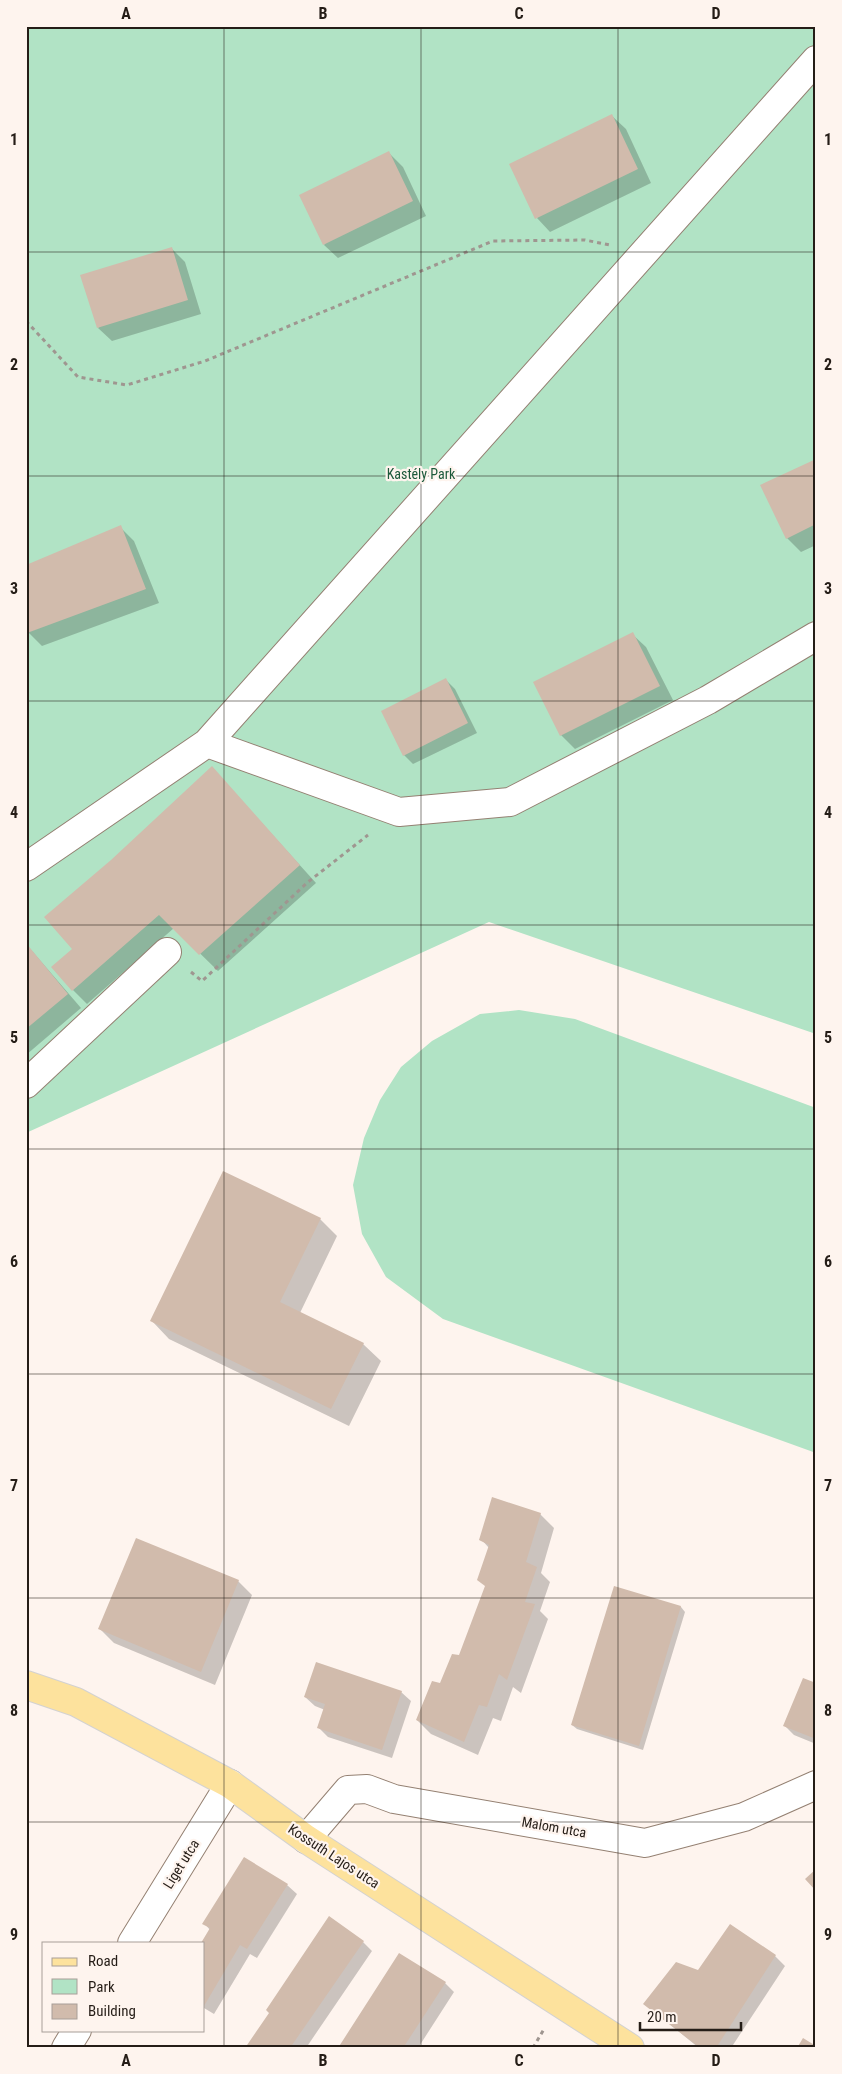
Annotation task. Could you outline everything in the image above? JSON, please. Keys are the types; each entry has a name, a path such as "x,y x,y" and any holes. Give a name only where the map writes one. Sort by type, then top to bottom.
{"main road":[{"name":"Kossuth Lajos utca","path":"26,1685 76,1702 230,1784 306,1838 630,2048"}],"street":[{"path":"26,868 207,743 816,60"},
{"path":"207,743 399,812 510,802 708,700 816,636"},
{"path":"26,1084 167,952"},
{"name":"Liget utca","path":"133,1942 230,1784"},
{"name":"Malom utca","path":"306,1838 348,1790 367,1789 394,1799 645,1843 744,1817 816,1785"},
{"path":"66,2048 76,2032"}],"path":[{"path":"26,321 78,377 127,385 205,361 493,241 585,240 646,250"},
{"path":"167,952 202,981 308,882 399,812"}],"green space":[{"name":"Kastély Park","path":"26,26 816,26 816,1034 489,922 26,1133"},
{"path":"519,1010 575,1019 816,1108 816,1453 443,1319 386,1277 362,1234 353,1185 364,1138 380,1100 401,1067 432,1041 480,1014"}],"building":[{"path":"612,114 638,169 535,219 509,164"},
{"path":"389,151 413,201 323,245 299,195"},
{"path":"172,247 188,300 97,328 80,275"},
{"path":"816,459 816,524 786,539 760,485"},
{"path":"121,525 146,589 27,633 26,565"},
{"path":"633,632 660,686 560,736 533,682"},
{"path":"446,678 468,723 403,756 381,711"},
{"path":"212,766 300,865 199,955 159,915 72,991 51,967 72,949 44,917 111,860"},
{"path":"26,943 68,994 26,1029"},
{"path":"223,1171 321,1218 280,1302 364,1343 331,1409 150,1321"},
{"path":"492,1497 541,1513 526,1562 537,1567 525,1602 535,1604 507,1680 499,1674 487,1707 479,1705 464,1742 416,1720 432,1681 440,1683 452,1654 459,1655 485,1586 477,1580 489,1545 479,1540"},
{"path":"136,1538 239,1580 201,1672 98,1629"},
{"path":"614,1586 681,1606 639,1746 571,1725"},
{"path":"316,1662 402,1691 382,1750 317,1728 325,1704 304,1697"},
{"path":"803,1678 816,1683 816,1739 783,1726"},
{"path":"244,1857 288,1884 247,1949 240,1945 205,2004 205,1942 202,1942 210,1928 202,1924"},
{"path":"816,1869 816,1891 805,1879"},
{"path":"329,1916 364,1941 290,2048 245,2048 269,2013 266,2010"},
{"path":"730,1924 776,1955 716,2048 700,2048 643,2004 676,1962 698,1970"},
{"path":"399,1953 446,1982 403,2048 338,2048"},
{"path":"803,2038 816,2046 816,2048 797,2048"}]}
